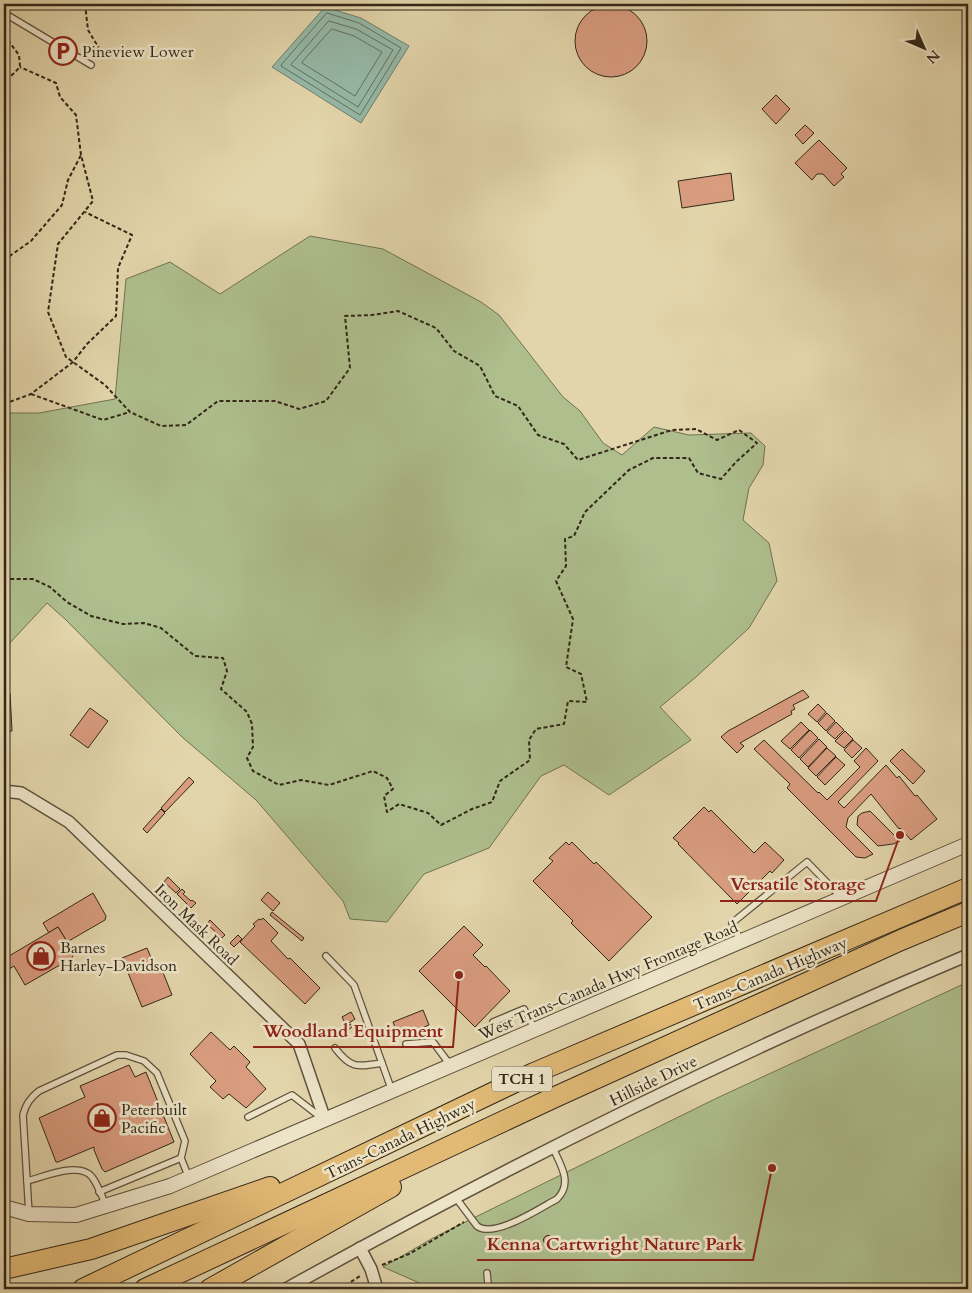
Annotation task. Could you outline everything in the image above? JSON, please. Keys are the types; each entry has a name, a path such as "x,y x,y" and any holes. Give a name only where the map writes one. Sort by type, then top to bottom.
{"highway":[{"name":"Trans-Canada Highway","path":"83,1289 534,1073 968,888"},
{"name":"Trans-Canada Highway","path":"145,1289 553,1098 901,940 968,912"},
{"path":"4,1269 91,1249 259,1191 534,1073"},
{"path":"210,1289 284,1246 553,1098"}],"street":[{"name":"Iron Mask Road","path":"4,791 21,793 69,822 299,1044 325,1120"},
{"name":"West Trans-Canada Hwy Frontage Road","path":"4,1207 29,1214 76,1215 170,1186 968,844"},
{"name":"Hillside Drive","path":"286,1289 360,1248 641,1103 886,990 968,955"},
{"path":"360,1248 371,1269 377,1289"}],"lane":[{"path":"4,12 91,65"},
{"path":"741,941 732,923 807,862 842,898"},
{"path":"326,956 354,985 392,1091"},
{"path":"493,1022 524,1009 535,1030"},
{"path":"406,1044 433,1042 451,1066"},
{"path":"335,1048 345,1061 360,1066 382,1063"},
{"path":"29,1214 23,1116 28,1101 39,1091 117,1055 126,1055 144,1061 157,1073 185,1141 181,1158 189,1178"},
{"path":"248,1117 292,1096 325,1120"},
{"path":"456,1198 481,1229 496,1229 557,1200 564,1192 566,1182 553,1148"},
{"path":"99,1192 181,1158"},
{"path":"27,1181 78,1169 91,1177 106,1206"},
{"path":"487,1273 488,1284 493,1289"}],"path":[{"path":"85,4 88,30 100,50 91,65"},
{"path":"4,35 19,56 20,67"},
{"path":"4,83 20,67"},
{"path":"4,581 9,579 33,579 50,587 67,602 91,616 123,624 144,623 161,628 195,656 223,658 227,671 221,689 248,712 252,724 253,747 247,758 253,771 279,785 301,780 329,785 373,771 387,778 393,789 384,796 387,812 400,804 428,813 441,825 472,808 492,802 500,782 530,760 529,740 536,729 564,724 568,701 587,702 581,674 566,667 573,619 556,581 566,566 565,538 574,536 585,512 630,470 653,458 689,458 698,473 721,479 757,443 739,430 718,440 696,429 672,430 578,460 564,444 538,435 518,406 495,396 480,366 454,351 436,328 398,311 372,315 345,316 350,368 326,401 299,409 275,401 218,401 186,425 161,426 130,412 105,385 66,357 48,312 58,244 93,201 81,155 76,115 60,97 56,83 20,67"},
{"path":"4,260 31,241 62,204 68,180 81,155"},
{"path":"4,404 30,394 73,362 87,344 116,316 118,268 132,235 85,212"},
{"path":"30,394 103,420 130,412"},
{"path":"340,1289 371,1269 409,1254 471,1218"}],"shaded area":[{"path":"310,236 383,249 481,302 499,315 563,397 580,411 603,443 622,455 654,427 689,435 751,433 765,446 763,465 749,488 743,520 769,543 777,581 749,628 660,707 691,740 609,795 564,765 541,776 489,848 424,874 387,922 350,919 343,901 256,800 182,737 47,603 8,645 4,646 4,413 39,413 115,399 126,279 170,262 220,294"},
{"path":"968,982 968,1289 433,1289 383,1267 433,1238 717,1098"}],"water":[{"path":"325,7 361,18 409,46 361,123 272,67"}],"building":[{"path":"611,5 625,8 637,15 644,27 647,41 644,55 637,67 625,74 611,77 597,74 585,67 578,55 575,41 578,27 585,15 597,8"},
{"path":"776,95 790,109 776,124 762,109"},
{"path":"805,125 814,133 803,144 795,135"},
{"path":"819,140 847,168 841,174 844,177 834,186 823,174 817,174 812,180 795,163"},
{"path":"731,173 734,200 682,208 678,181"},
{"path":"803,690 809,697 793,705 795,709 791,711 792,714 740,743 744,746 737,753 721,737 728,731"},
{"path":"10,693 12,731 4,732 4,694"},
{"path":"818,704 826,712 817,722 808,714"},
{"path":"90,708 108,721 88,748 70,735"},
{"path":"827,713 835,721 826,731 818,723"},
{"path":"801,722 809,730 790,749 781,741"},
{"path":"836,722 844,730 835,739 827,732"},
{"path":"810,730 818,738 799,758 791,750"},
{"path":"845,731 853,739 844,748 835,741"},
{"path":"819,739 827,747 808,767 800,759"},
{"path":"764,740 827,800 860,767 854,761 866,748 878,761 838,802 844,808 886,765 897,778 899,776 915,796 917,795 937,819 911,840 899,829 871,794 848,818 846,827 873,854 865,858 856,857 787,788 790,784 754,749"},
{"path":"853,740 862,748 852,758 844,750"},
{"path":"827,748 836,756 816,776 808,768"},
{"path":"902,749 925,771 913,784 890,761"},
{"path":"836,757 845,765 825,785 817,777"},
{"path":"189,777 194,782 165,812 161,808"},
{"path":"704,807 709,812 711,810 754,853 765,842 784,860 772,873 770,871 737,904 673,838"},
{"path":"161,809 165,813 147,833 143,829"},
{"path":"870,811 900,841 878,846 857,825 858,816"},
{"path":"566,842 569,845 572,842 594,864 596,862 652,917 609,961 533,881 553,861 549,858"},
{"path":"168,877 180,889 176,893 164,882"},
{"path":"182,889 185,892 183,894 196,903 191,908 177,894"},
{"path":"268,892 280,903 273,911 261,900"},
{"path":"93,893 106,916 105,920 67,942 58,927 49,933 43,923"},
{"path":"272,912 304,938 302,941 270,915"},
{"path":"263,918 278,933 271,941 320,988 305,1004 240,942 255,926 253,924"},
{"path":"210,920 225,935 222,938 207,924"},
{"path":"464,926 483,945 473,955 510,991 475,1027 419,971"},
{"name":"Barnes Harley-Davidson","path":"58,927 74,953 72,958 25,985 14,966 4,972 4,959"},
{"path":"238,935 242,939 234,947 230,943"},
{"path":"147,948 157,972 162,970 172,995 142,1007 122,958"},
{"path":"423,1010 429,1025 399,1037 393,1022"},
{"path":"351,1012 355,1019 346,1025 342,1017"},
{"path":"351,1024 352,1027 347,1031 345,1027"},
{"path":"211,1032 230,1050 234,1046 250,1062 246,1067 266,1089 246,1108 229,1094 223,1099 210,1087 216,1081 190,1054"},
{"name":"Peterbuilt Pacific","path":"129,1065 135,1077 146,1072 174,1142 105,1172 102,1169 94,1147 56,1162 39,1118 85,1097 80,1086"},
{"path":"548,1235 553,1240 548,1245 543,1240"}],"place":[{"name":"Pineview Lower","path":"63,51"},
{"name":"Versatile Storage","path":"900,835"},
{"name":"Barnes Harley-Davidson","path":"41,956"},
{"name":"Woodland Equipment","path":"459,975"},
{"name":"Peterbuilt Pacific","path":"102,1118"},
{"name":"Kenna Cartwright Nature Park","path":"772,1168"}]}
